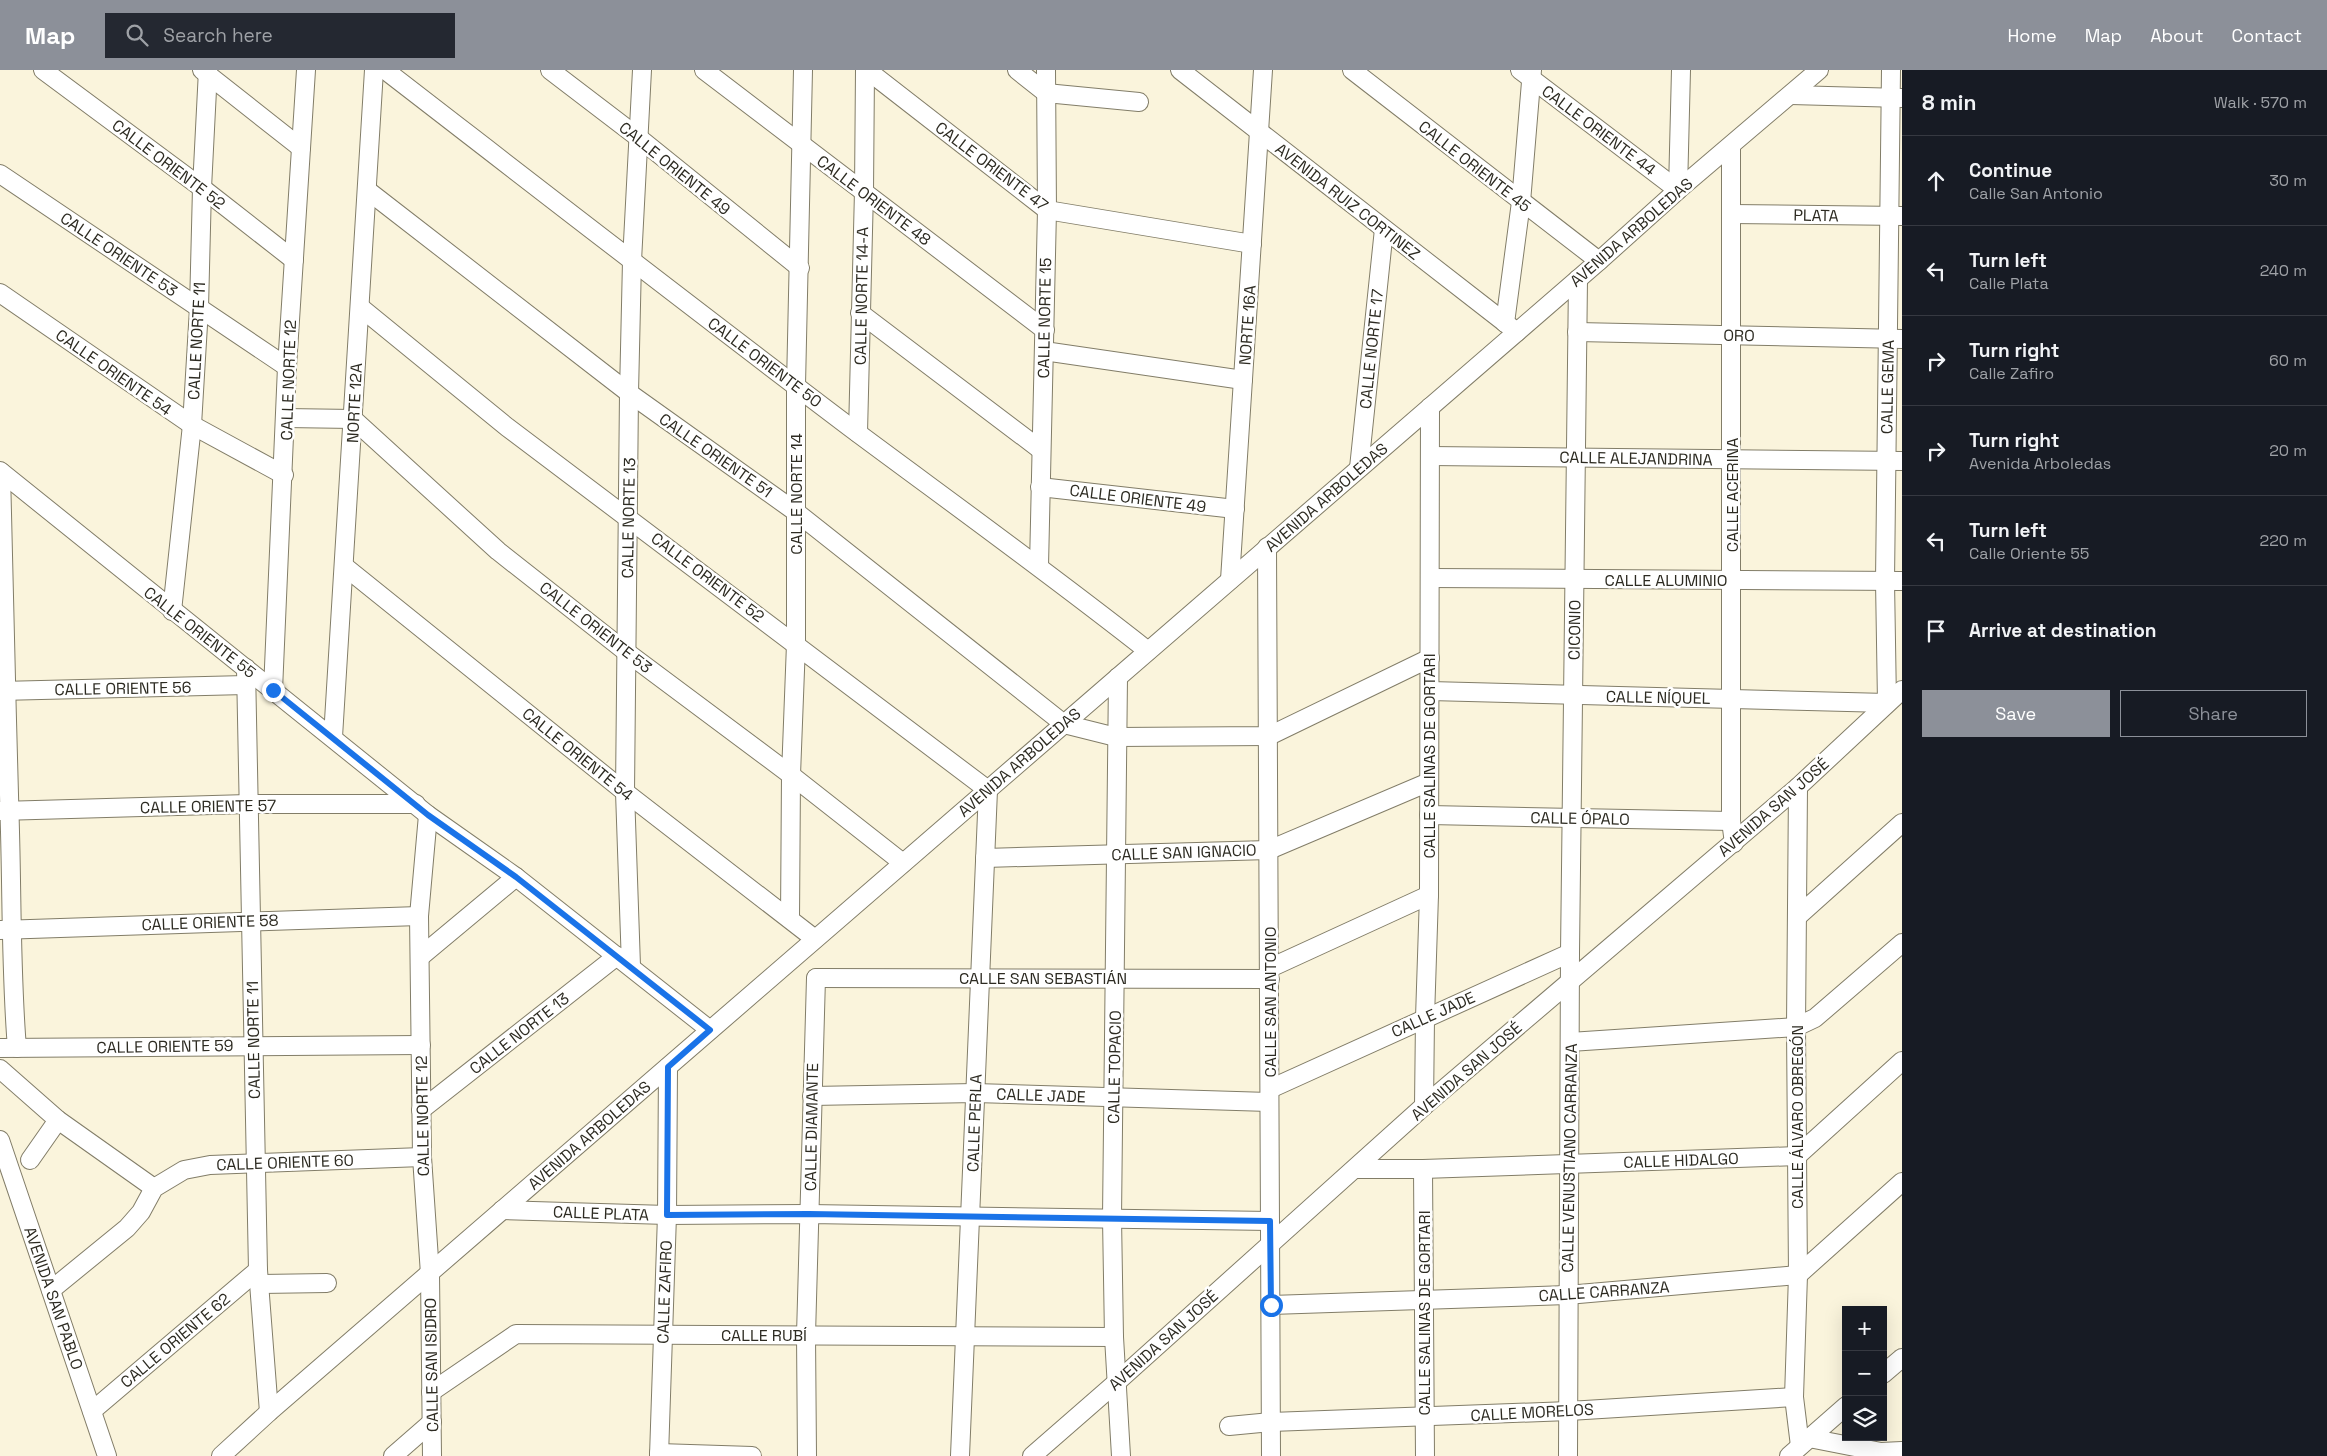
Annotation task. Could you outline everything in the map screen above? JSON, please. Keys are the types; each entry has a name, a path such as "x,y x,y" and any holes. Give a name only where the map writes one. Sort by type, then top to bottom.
{"street":[{"name":"CALLE ORIENTE 52","path":"43,70 202,188 294,260"},
{"name":"CALLE NORTE 12","path":"273,690 284,475 287,367 306,70"},
{"name":"NORTE 12A","path":"333,737 374,70"},
{"name":"CALLE ORIENTE 50","path":"385,70 632,261 858,433 1040,566 1148,651"},
{"name":"CALLE ORIENTE 49","path":"550,70 639,138 800,268"},
{"name":"CALLE NORTE 13","path":"421,1110 624,961 628,393 632,261 642,70"},
{"name":"CALLE ORIENTE 48","path":"704,70 1045,330"},
{"name":"CALLE NORTE 14","path":"790,919 791,775 796,644 796,385 803,147 803,70"},
{"name":"CALLE NORTE 14-A","path":"858,433 866,70"},
{"name":"CALLE ORIENTE 47","path":"866,70 1047,210 1252,244"},
{"path":"1017,70 1046,92 1139,102"},
{"name":"CALLE NORTE 15","path":"1040,566 1040,487 1047,210 1046,70"},
{"name":"AVENIDA RUIZ CORTINEZ","path":"1180,70 1511,327"},
{"path":"1203,88 1204,70"},
{"name":"NORTE 16A","path":"1230,580 1264,70"},
{"name":"CALLE ORIENTE 45","path":"1352,70 1521,202 1599,260"},
{"path":"1678,190 1681,70"},
{"name":"AVENIDA ARBOLEDAS","path":"221,1456 269,1412 1430,407 1511,327 1578,278 1819,70"},
{"name":"CALLE GEMA","path":"1887,703 1893,581 1896,216 1896,98 1891,70"},
{"name":"CALLE NORTE 11","path":"172,611 192,425 199,308 206,71"},
{"path":"206,71 301,148"},
{"path":"1511,327 1521,202 1528,73"},
{"name":"CALLE ORIENTE 44","path":"1528,73 1678,190"},
{"path":"1791,95 1896,98"},
{"name":"CALLE ACERINA","path":"1730,147 1732,459 1731,821 1734,843"},
{"name":"CALLE ORIENTE 53","path":"0,174 287,367"},
{"name":"CALLE ORIENTE 51","path":"367,190 628,393 796,512 1064,724"},
{"name":"PLATA","path":"1731,214 1896,216"},
{"name":"CALLE NORTE 17","path":"1359,468 1384,229"},
{"name":"CICONIO","path":"1570,981 1578,278"},
{"name":"CALLE ORIENTE 54","path":"0,293 192,425 284,475"},
{"name":"CALLE ORIENTE 52","path":"360,307 507,427 988,790"},
{"path":"860,313 1041,450"},
{"name":"ORO","path":"1577,332 1894,338"},
{"path":"1044,351 1243,380"},
{"name":"CALLE SALINAS DE GORTARI","path":"1424,1106 1429,895 1430,407"},
{"path":"286,418 353,419"},
{"name":"CALLE ORIENTE 53","path":"353,419 498,551 625,651 791,775 902,863"},
{"name":"CALLE ALEJANDRINA","path":"1430,456 1894,461"},
{"path":"1,471 6,930 12,981 8,1048"},
{"name":"CALLE ORIENTE 55","path":"1,471 172,611 246,677 273,690 422,809 516,877 710,1030"},
{"name":"CALLE ORIENTE 49","path":"1040,487 1234,509"},
{"name":"CALLE SAN ANTONIO","path":"1268,547 1271,1456"},
{"name":"CALLE ORIENTE 54","path":"344,566 626,792 815,939"},
{"name":"CALLE ALUMINIO","path":"1430,578 1893,581"},
{"path":"1064,724 1116,737 1269,736 1430,658"},
{"name":"CALLE NORTE 11","path":"246,677 259,1277 269,1412"},
{"name":"CALLE ORIENTE 56","path":"2,691 246,677"},
{"name":"CALLE TOPACIO","path":"1118,677 1112,1218 1114,1338 1121,1456"},
{"name":"AVENIDA SAN JOSÉ","path":"1032,1456 1118,1382 1424,1106 1798,788 1902,690"},
{"name":"CALLE NÍQUEL","path":"1430,691 1887,703"},
{"name":"CALLE SAN IGNACIO","path":"985,858 1269,850 1429,782"},
{"name":"CALLE ÁLVARO OBREGÓN","path":"1798,788 1796,1027 1798,1275 1794,1397 1799,1447"},
{"name":"CALLE PERLA","path":"960,1456 988,790"},
{"name":"CALLE ORIENTE 57","path":"5,811 248,804 422,809"},
{"name":"CALLE NORTE 12","path":"422,809 419,916 421,1110 422,1157 430,1274"},
{"name":"CALLE ÓPALO","path":"1429,815 1731,821"},
{"path":"1798,917 1902,824"},
{"path":"420,957 516,877"},
{"name":"CALLE SAN SEBASTIÁN","path":"816,978 1116,979 1270,973 1429,895"},
{"name":"CALLE ORIENTE 58","path":"6,930 250,920 419,916"},
{"path":"1570,1042 1796,1027 1816,1018 1902,943"},
{"name":"CALLE JADE","path":"812,1096 975,1093 1113,1097 1270,1095 1425,1018 1570,953"},
{"path":"796,956 816,978"},
{"name":"CALLE DIAMANTE","path":"807,1456 806,1335 816,978"},
{"name":"CALLE VENUSTIANO CARRANZA","path":"1568,1456 1567,1295 1570,1163 1570,981"},
{"name":"CALLE ORIENTE 59","path":"8,1048 254,1044 420,1045"},
{"path":"1797,1156 1902,1062"},
{"name":"CALLE ZAFIRO","path":"659,1454 667,1215 668,1067"},
{"path":"0,1069 58,1120 154,1188 141,1212 127,1228 51,1290"},
{"path":"30,1160 58,1120"},
{"name":"AVENIDA SAN PABLO","path":"0,1140 107,1456"},
{"name":"CALLE HIDALGO","path":"1356,1169 1423,1169 1797,1156"},
{"name":"CALLE ORIENTE 60","path":"154,1188 184,1170 210,1165 422,1157"},
{"name":"CALLE SALINAS DE GORTARI","path":"1423,1169 1425,1456"},
{"path":"1798,1275 1902,1182"},
{"name":"CALLE PLATA","path":"502,1210 667,1215 809,1214 1270,1221"},
{"name":"CALLE SAN ISIDRO","path":"430,1274 432,1456"},
{"name":"CALLE CARRANZA","path":"1271,1305 1567,1295 1798,1275"},
{"path":"259,1277 327,1283"},
{"name":"CALLE ORIENTE 62","path":"92,1411 259,1277"},
{"name":"CALLE RUBÍ","path":"431,1392 516,1334 1114,1338"},
{"path":"1887,1371 1902,1358"},
{"name":"CALLE MORELOS","path":"1229,1426 1271,1422 1425,1418 1569,1411 1794,1397"},
{"path":"1799,1447 1842,1409"},
{"path":"393,1456 432,1422"},
{"path":"1799,1447 1881,1448 1902,1451"},
{"path":"659,1454 752,1456"}],"route":[{"path":"273,690 428,815 516,877 710,1030 668,1067 667,1215 809,1214 1270,1221 1271,1305"}]}
